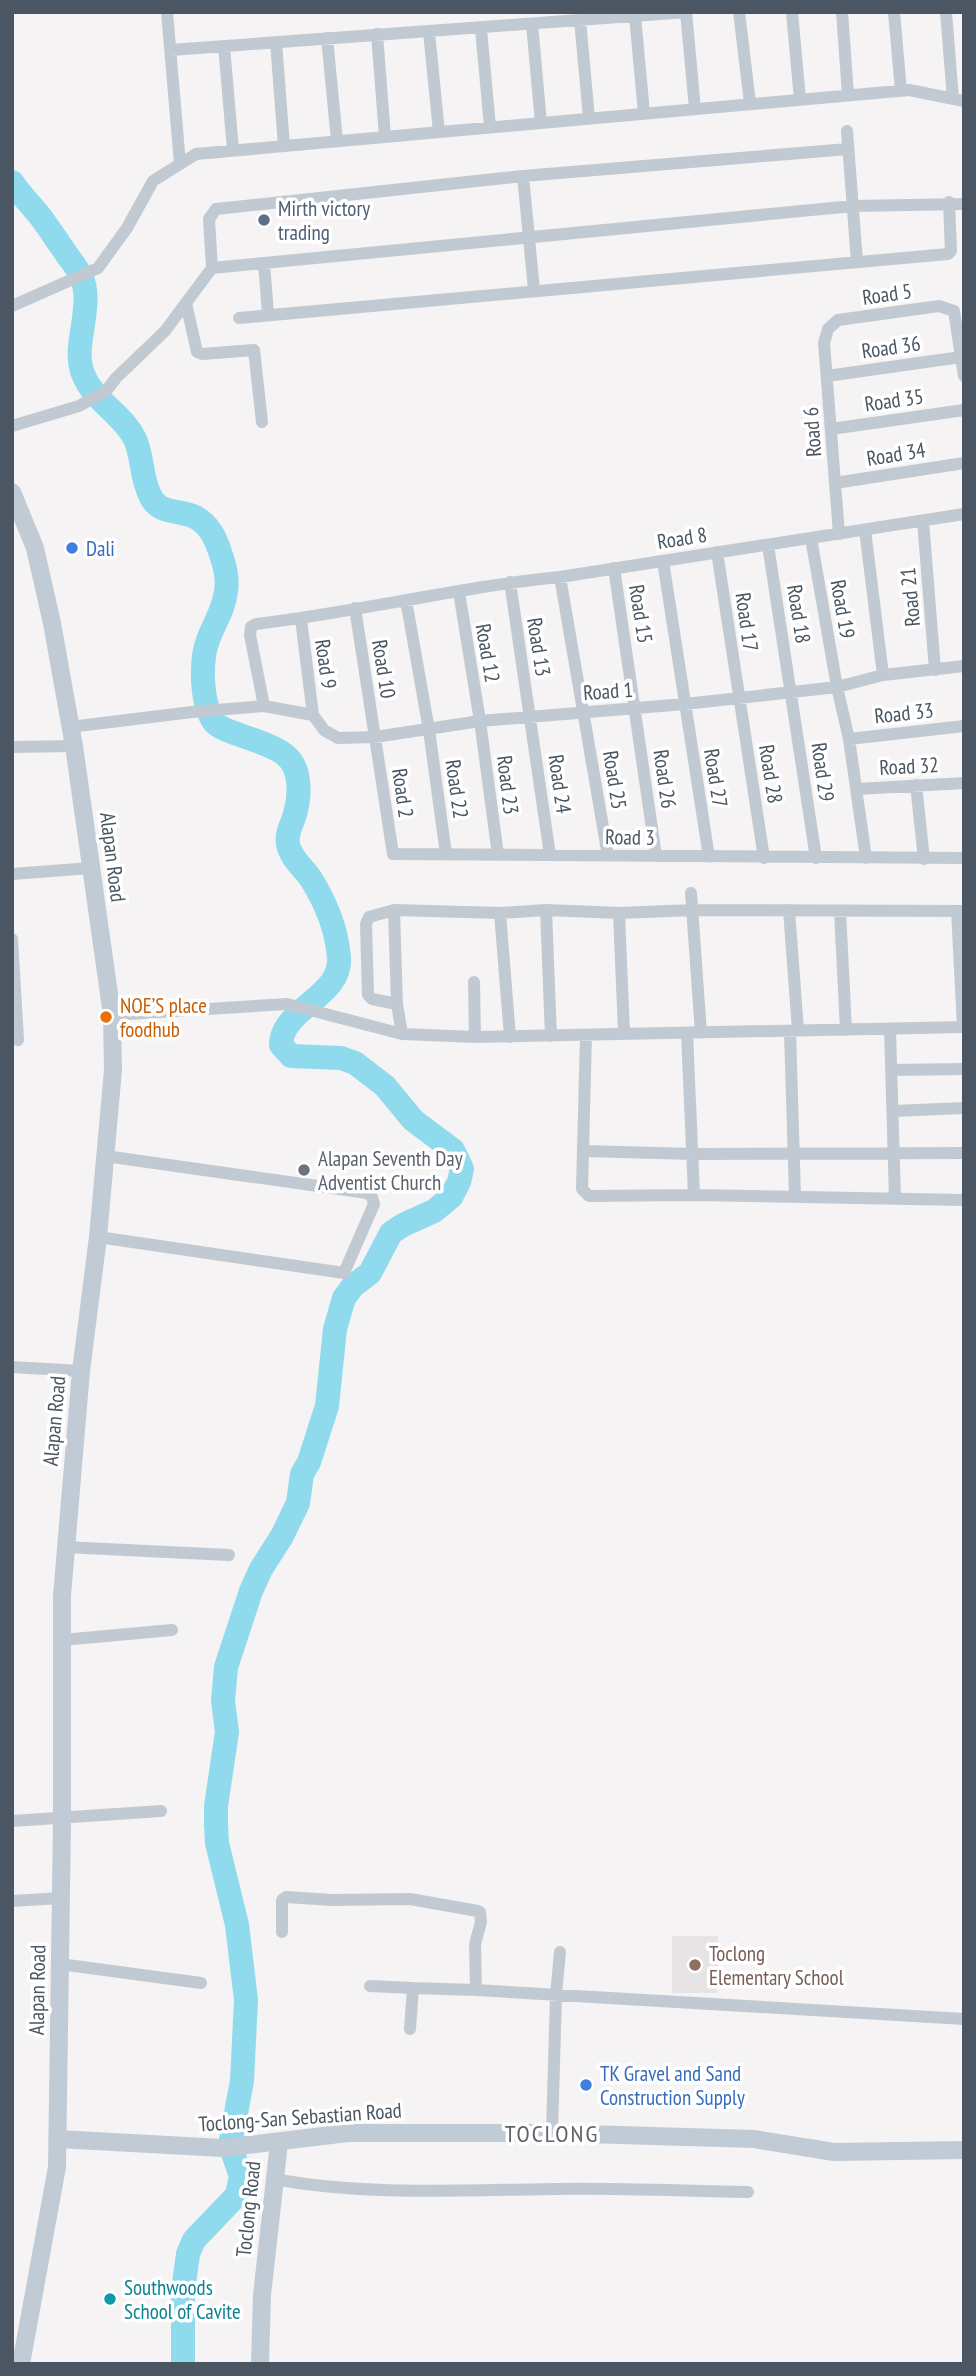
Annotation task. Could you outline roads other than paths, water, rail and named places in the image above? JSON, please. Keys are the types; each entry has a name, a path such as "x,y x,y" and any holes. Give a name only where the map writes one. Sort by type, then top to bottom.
{"street":[{"path":"167,12 180,164"},
{"path":"171,50 686,12 695,109"},
{"path":"739,12 750,103"},
{"path":"792,12 800,100"},
{"path":"842,12 848,95"},
{"path":"894,12 901,90"},
{"path":"12,306 98,268 127,228 153,181 196,153 901,90 958,100 946,12"},
{"path":"635,16 644,113"},
{"path":"580,20 589,118"},
{"path":"533,24 541,123"},
{"path":"481,29 490,127"},
{"path":"429,32 439,132"},
{"path":"377,34 385,137"},
{"path":"327,38 337,141"},
{"path":"276,42 284,145"},
{"path":"224,46 233,150"},
{"path":"847,131 857,262"},
{"path":"12,426 79,406 106,391 165,331 212,268 209,219 216,209 523,176 848,149"},
{"path":"523,176 534,290"},
{"path":"212,268 853,206 949,202 964,204"},
{"path":"239,318 948,254 951,251 949,202"},
{"path":"264,263 268,314"},
{"path":"186,303 197,352 202,354 251,349 256,352 262,422"},
{"name":"Road 5","path":"828,328 838,320 939,306 954,311 961,356"},
{"name":"Road 6","path":"828,328 824,342 839,534"},
{"path":"961,356 964,376"},
{"name":"Road 36","path":"827,376 961,356"},
{"name":"Road 35","path":"831,429 964,410"},
{"name":"Road 34","path":"835,483 964,463"},
{"name":"Alapan Road","path":"12,492 35,548 52,623 74,746 111,1015 113,1070 65,1547 57,2167 21,2364"},
{"name":"Road 8","path":"264,706 250,635 251,627 256,624 300,619 510,582 560,577 964,514"},
{"name":"Road 21","path":"923,521 935,670"},
{"path":"865,530 883,675"},
{"name":"Road 19","path":"811,538 837,687"},
{"name":"Road 18","path":"768,545 792,690"},
{"name":"Road 17","path":"717,552 739,697"},
{"name":"Road 27","path":"663,561 709,857"},
{"name":"Road 15","path":"614,568 636,708"},
{"name":"Road 25","path":"560,577 608,856"},
{"name":"Road 13","path":"510,582 531,718"},
{"name":"Road 12","path":"459,592 480,721"},
{"path":"406,600 429,730"},
{"name":"Road 10","path":"355,608 376,737"},
{"name":"Road 9","path":"300,619 313,715"},
{"name":"Road 1","path":"313,715 324,730 338,738 376,737 480,721 685,704 837,687 883,675 964,666"},
{"path":"837,687 849,739 866,858"},
{"name":"Road 29","path":"792,690 816,858"},
{"name":"Road 28","path":"739,697 764,858"},
{"path":"70,727 264,706 313,715"},
{"name":"Road 26","path":"636,708 656,856"},
{"name":"Road 24","path":"531,718 551,855"},
{"name":"Road 23","path":"480,721 498,855"},
{"name":"Road 33","path":"849,739 964,726"},
{"name":"Road 22","path":"429,730 446,854"},
{"name":"Road 2","path":"376,737 393,854"},
{"path":"12,747 74,746"},
{"name":"Road 32","path":"857,789 964,783"},
{"path":"916,785 924,859"},
{"name":"Road 3","path":"393,854 964,858"},
{"path":"12,874 92,868"},
{"path":"691,893 701,1032"},
{"path":"111,1015 287,1004 402,1034 475,1037 963,1027 960,911 619,913 546,910 500,913 394,910 369,917 366,924 369,995 372,999 397,1004"},
{"path":"394,910 397,1004 402,1034"},
{"path":"546,910 551,1036"},
{"path":"789,910 794,1031 795,1197"},
{"path":"840,911 846,1030"},
{"path":"500,913 510,1037"},
{"path":"619,913 624,1033"},
{"path":"12,939 18,1040"},
{"path":"474,982 475,1037"},
{"path":"890,1029 895,1199"},
{"path":"687,1033 694,1195"},
{"path":"586,1035 582,1189 589,1196 694,1195 964,1200"},
{"path":"892,1070 964,1069"},
{"path":"893,1111 964,1108"},
{"path":"584,1151 693,1154 964,1153"},
{"path":"98,1237 344,1273 374,1204 367,1193 105,1156"},
{"path":"12,1367 81,1371"},
{"path":"65,1547 229,1555"},
{"path":"62,1640 172,1630"},
{"path":"12,1821 161,1811"},
{"path":"282,1932 281,1907 286,1896 332,1900 410,1899 478,1910 481,1922 475,1944 476,1990"},
{"path":"12,1901 61,1898"},
{"path":"552,2133 560,1952"},
{"path":"60,1964 201,1983"},
{"path":"370,1986 964,2019"},
{"path":"410,2029 413,1988"},
{"name":"Toclong-San Sebastian Road","path":"58,2139 223,2148 348,2133 552,2133 754,2139 834,2152 964,2150"},
{"name":"Toclong Road","path":"260,2364 262,2295 279,2143"},
{"path":"274,2179 314,2186 407,2191 582,2188 748,2192"}],"waterway":[{"path":"12,182 45,223 82,278 86,301 80,364 88,384 130,430 135,439 147,488 154,501 164,509 200,520 212,533 219,550 227,587 205,649 203,682 210,714 219,726 278,750 291,761 297,775 298,799 288,844 326,907 336,937 339,958 331,983 290,1022 281,1045 291,1056 341,1058 355,1063 385,1086 413,1120 453,1150 462,1169 451,1197 434,1211 391,1233 370,1273 353,1286 344,1298 335,1329 327,1406 309,1462 302,1474 298,1503 251,1591 226,1667 223,1701 227,1732 216,1806 216,1824 217,1843 237,1925 246,2000 242,2081 230,2145 241,2176 237,2195 194,2240 188,2254 183,2291 183,2364"}],"place":[{"name":"Mirth victory trading","path":"264,220"},
{"name":"Dali","path":"72,548"},
{"name":"NOE’S place foodhub","path":"106,1017"},
{"name":"Alapan Seventh Day Adventist Church","path":"304,1170"},
{"name":"Toclong Elementary School","path":"695,1965"},
{"name":"TK Gravel and Sand Construction Supply","path":"586,2085"},
{"name":"Southwoods School of Cavite","path":"110,2299"}],"district":[{"name":"TOCLONG","path":"552,2133"}]}
